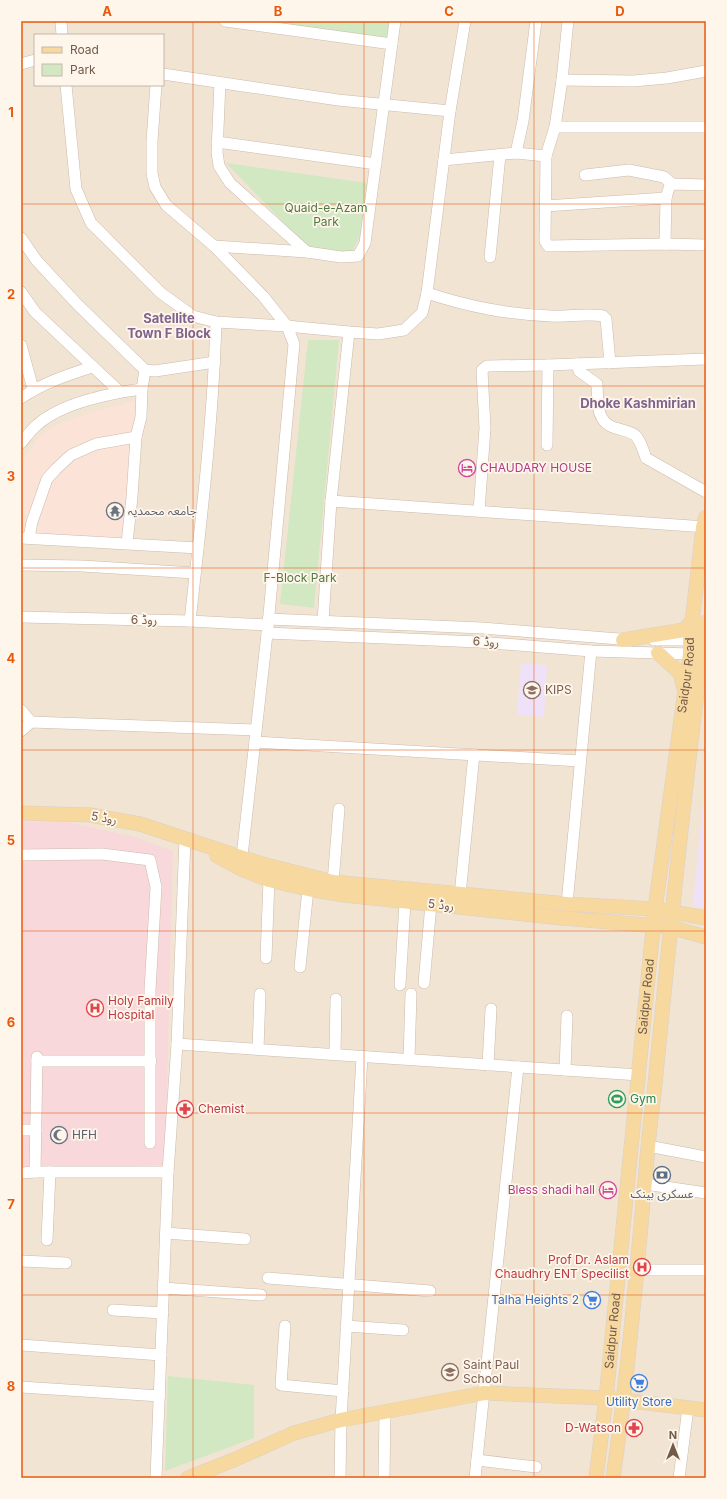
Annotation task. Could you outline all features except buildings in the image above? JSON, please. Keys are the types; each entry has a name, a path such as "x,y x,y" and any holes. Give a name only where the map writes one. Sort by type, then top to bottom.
{"main road":[{"name":"Saidpur Road","path":"613,1478 624,1399 670,927 703,671 699,621 705,524"},
{"path":"623,640 684,630 699,621"},
{"name":"Saidpur Road","path":"596,1478 606,1398 655,909 685,690 700,647"},
{"path":"658,653 680,673 685,690"},
{"name":"روڈ 5","path":"21,813 90,815 140,824 185,839 242,863 269,880 344,896 670,927 706,937"},
{"name":"روڈ 5","path":"242,863 333,882 567,904 655,909 706,918"},
{"path":"188,1478 236,1459 294,1433 341,1420 484,1393 624,1399 706,1410"}],"street":[{"path":"62,21 62,34"},
{"path":"225,21 246,22 392,44"},
{"path":"214,246 307,252 341,257 358,256 365,243 395,21"},
{"path":"66,86 76,189 91,223 161,293 193,316 216,322 287,326 378,334 404,330 422,313 427,293 450,111 466,21"},
{"path":"516,154 523,121 536,21"},
{"path":"568,21 562,80 555,127 546,156 545,241 548,246 665,244 706,245"},
{"path":"21,64 34,60"},
{"path":"562,80 633,81 667,78 706,71"},
{"path":"164,74 384,106 450,111"},
{"path":"220,83 217,142 219,166 230,183 307,252"},
{"path":"156,86 152,140 152,173 155,187 166,204 214,246 263,296 287,326 294,344 256,736 242,863"},
{"path":"555,127 706,127"},
{"path":"217,142 376,164"},
{"path":"444,160 516,154 546,156"},
{"path":"490,257 500,155"},
{"path":"585,175 629,170 664,177 672,184 706,185"},
{"path":"665,244 666,198 672,184"},
{"path":"545,206 666,198"},
{"path":"21,238 37,261 78,305 145,370 155,371 215,362"},
{"path":"21,292 35,312 120,392"},
{"path":"427,293 463,304 499,312 552,316 603,316 606,319 610,363"},
{"path":"190,621 215,362 216,322"},
{"path":"323,621 331,501 349,332"},
{"path":"21,345 34,389"},
{"path":"480,511 485,428 482,370 487,366 706,359"},
{"path":"577,364 579,371 597,384 598,407 602,419 613,428 634,435 642,447 646,458 706,492"},
{"path":"547,445 548,365"},
{"path":"21,398 34,389 53,380 92,367"},
{"path":"127,543 136,436 141,417 142,389 145,370"},
{"path":"21,443 38,424 59,410 120,392 142,389"},
{"path":"136,436 96,444 71,455 47,479 25,538 198,548"},
{"path":"331,501 705,524"},
{"path":"21,565 82,566 195,573"},
{"name":"روڈ 6","path":"21,617 190,621 267,625 347,636 479,642 658,653 700,647"},
{"name":"روڈ 6","path":"267,625 323,621 482,628 700,647"},
{"path":"347,636 350,622"},
{"path":"479,642 482,628"},
{"path":"567,904 591,650"},
{"path":"21,710 31,722"},
{"path":"21,731 31,722 256,736 580,761"},
{"path":"460,894 474,754"},
{"path":"333,882 338,809"},
{"path":"156,1478 168,1172 177,1044 185,839"},
{"path":"21,855 102,854 150,860 156,887 150,990 150,1143"},
{"path":"266,958 269,880"},
{"path":"300,967 308,889"},
{"path":"400,985 405,902"},
{"path":"424,983 431,904"},
{"path":"258,1049 260,994"},
{"path":"409,1059 412,994"},
{"path":"335,1054 336,999"},
{"path":"488,1065 491,1009"},
{"path":"565,1070 567,1016"},
{"path":"177,1044 639,1075"},
{"path":"340,1478 341,1420 362,1056"},
{"path":"35,1172 37,1059 150,1061"},
{"path":"475,1478 518,1067"},
{"path":"21,1130 36,1130"},
{"path":"648,1146 706,1157"},
{"path":"47,1240 50,1172"},
{"path":"21,1173 168,1172"},
{"path":"645,1184 706,1193"},
{"path":"166,1233 245,1239"},
{"path":"21,1261 66,1263"},
{"path":"637,1270 706,1270"},
{"path":"268,1278 430,1291"},
{"path":"163,1288 260,1295"},
{"path":"114,1310 162,1313"},
{"path":"285,1326 281,1385 343,1391"},
{"path":"346,1326 403,1330"},
{"path":"21,1345 161,1355"},
{"path":"21,1387 160,1396"},
{"path":"679,1478 688,1408"},
{"path":"384,1478 385,1412"},
{"path":"477,1460 536,1468"}],"shaded area":[{"path":"21,21 706,21 706,1478 21,1478"},
{"path":"141,399 125,540 21,535 21,462 39,437 54,426 84,415"},
{"name":"KIPS","path":"521,663 547,665 544,717 517,715"},
{"path":"706,772 706,909 693,905"},
{"name":"Holy Family Hospital","path":"63,821 135,837 173,851 165,1165 21,1169 21,822"}],"green space":[{"path":"251,21 391,21 387,39"},
{"name":"Quaid-e-Azam Park","path":"226,163 367,183 362,232 352,252 312,252"},
{"name":"F-Block Park","path":"308,340 339,340 314,608 280,604"},
{"path":"168,1376 254,1385 254,1438 165,1471"}],"place":[{"name":"CHAUDARY HOUSE","path":"467,468"},
{"name":"جامعہ محمدیہ","path":"115,511"},
{"name":"KIPS","path":"532,690"},
{"name":"Holy Family Hospital","path":"95,1008"},
{"name":"Gym","path":"617,1099"},
{"name":"Chemist","path":"185,1109"},
{"name":"HFH","path":"59,1135"},
{"name":"عسکری بینک","path":"662,1175"},
{"name":"Bless shadi hall","path":"608,1190"},
{"name":"Prof Dr. Aslam Chaudhry ENT Specilist","path":"642,1267"},
{"name":"Talha Heights 2","path":"592,1300"},
{"name":"Saint Paul School","path":"450,1372"},
{"name":"Utility Store","path":"639,1383"},
{"name":"D-Watson","path":"634,1428"}],"district":[{"name":"Satellite Town F Block","path":"169,326"},
{"name":"Dhoke Kashmirian","path":"638,403"}]}
